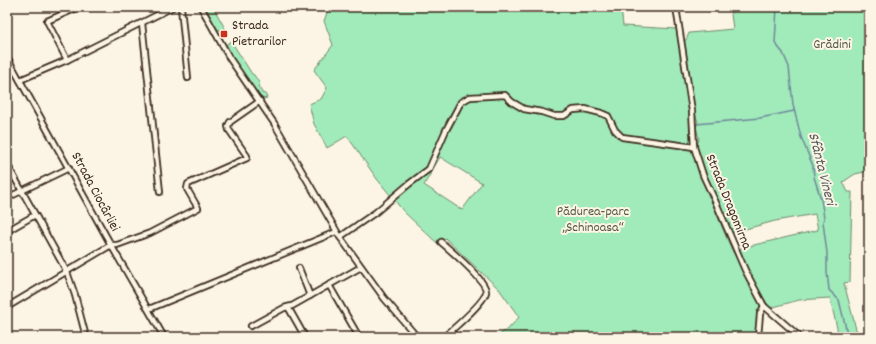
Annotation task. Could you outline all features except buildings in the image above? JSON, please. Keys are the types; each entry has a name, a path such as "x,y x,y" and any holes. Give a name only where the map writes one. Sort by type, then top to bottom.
{"street":[{"path":"67,60 47,21 79,7"},
{"path":"20,80 67,60 173,7"},
{"path":"181,7 188,78"},
{"path":"201,7 230,59 274,122 336,232 384,298 417,337"},
{"name":"Strada Dragomirna","path":"676,7 692,111 694,147 702,175 717,205 735,249 764,306 800,337"},
{"path":"142,23 160,192"},
{"name":"Strada Ciocârliei","path":"7,57 111,245 164,337"},
{"path":"340,237 376,212 429,169 446,130 461,102 470,97 506,95 512,102 524,108 554,116 564,116 573,110 585,109 608,116 615,130 622,137 694,147"},
{"path":"7,307 111,245 117,245 150,233 198,208 187,189 188,184 248,158 229,130 228,126 230,122 260,101"},
{"path":"7,164 67,272 75,295 86,337"},
{"path":"7,198 69,168"},
{"path":"7,231 35,215"},
{"path":"149,309 336,232"},
{"path":"441,242 477,276 484,284 486,290 482,300 444,337"},
{"path":"251,326 292,306 361,267"},
{"path":"299,268 310,296"},
{"path":"329,285 359,337"},
{"path":"758,337 760,314 764,306"},
{"path":"288,307 305,337"}],"green space":[{"path":"203,7 213,7 227,32 214,27"},
{"name":"Pădurea-parc „Schinoasa“","path":"329,7 621,7 623,26 677,29 691,121 692,151 700,175 731,248 761,304 758,311 755,337 497,337 511,326 519,317 499,289 445,238 437,243 404,212 377,179 347,136 327,148 314,124 309,104 321,99 327,88 314,70 333,45 324,21","holes":["440,157 482,183 462,210 424,185"]},
{"name":"Grădini","path":"730,7 869,7 869,171 855,174 843,182 848,192 852,192 850,282 844,283 858,337 839,337 830,298 799,300 770,308 756,286 739,253 738,250 741,248 818,230 815,214 775,221 731,233 700,159 697,145 699,139 696,127 698,122 695,114 683,41 686,40 689,33 733,29"},
{"path":"231,41 260,84 258,86 263,94 265,93 267,98 263,99 259,96 229,54 225,47"}],"waterway":[{"name":"Sfânta Vineri","path":"777,7 775,43 783,53 789,67 793,105 801,137 813,166 814,177 821,199 824,218 823,222 827,253 829,290 839,300 848,337"},
{"path":"696,124 760,118 794,111"}],"place":[{"name":"Strada Pietrarilor","path":"224,34"}]}
